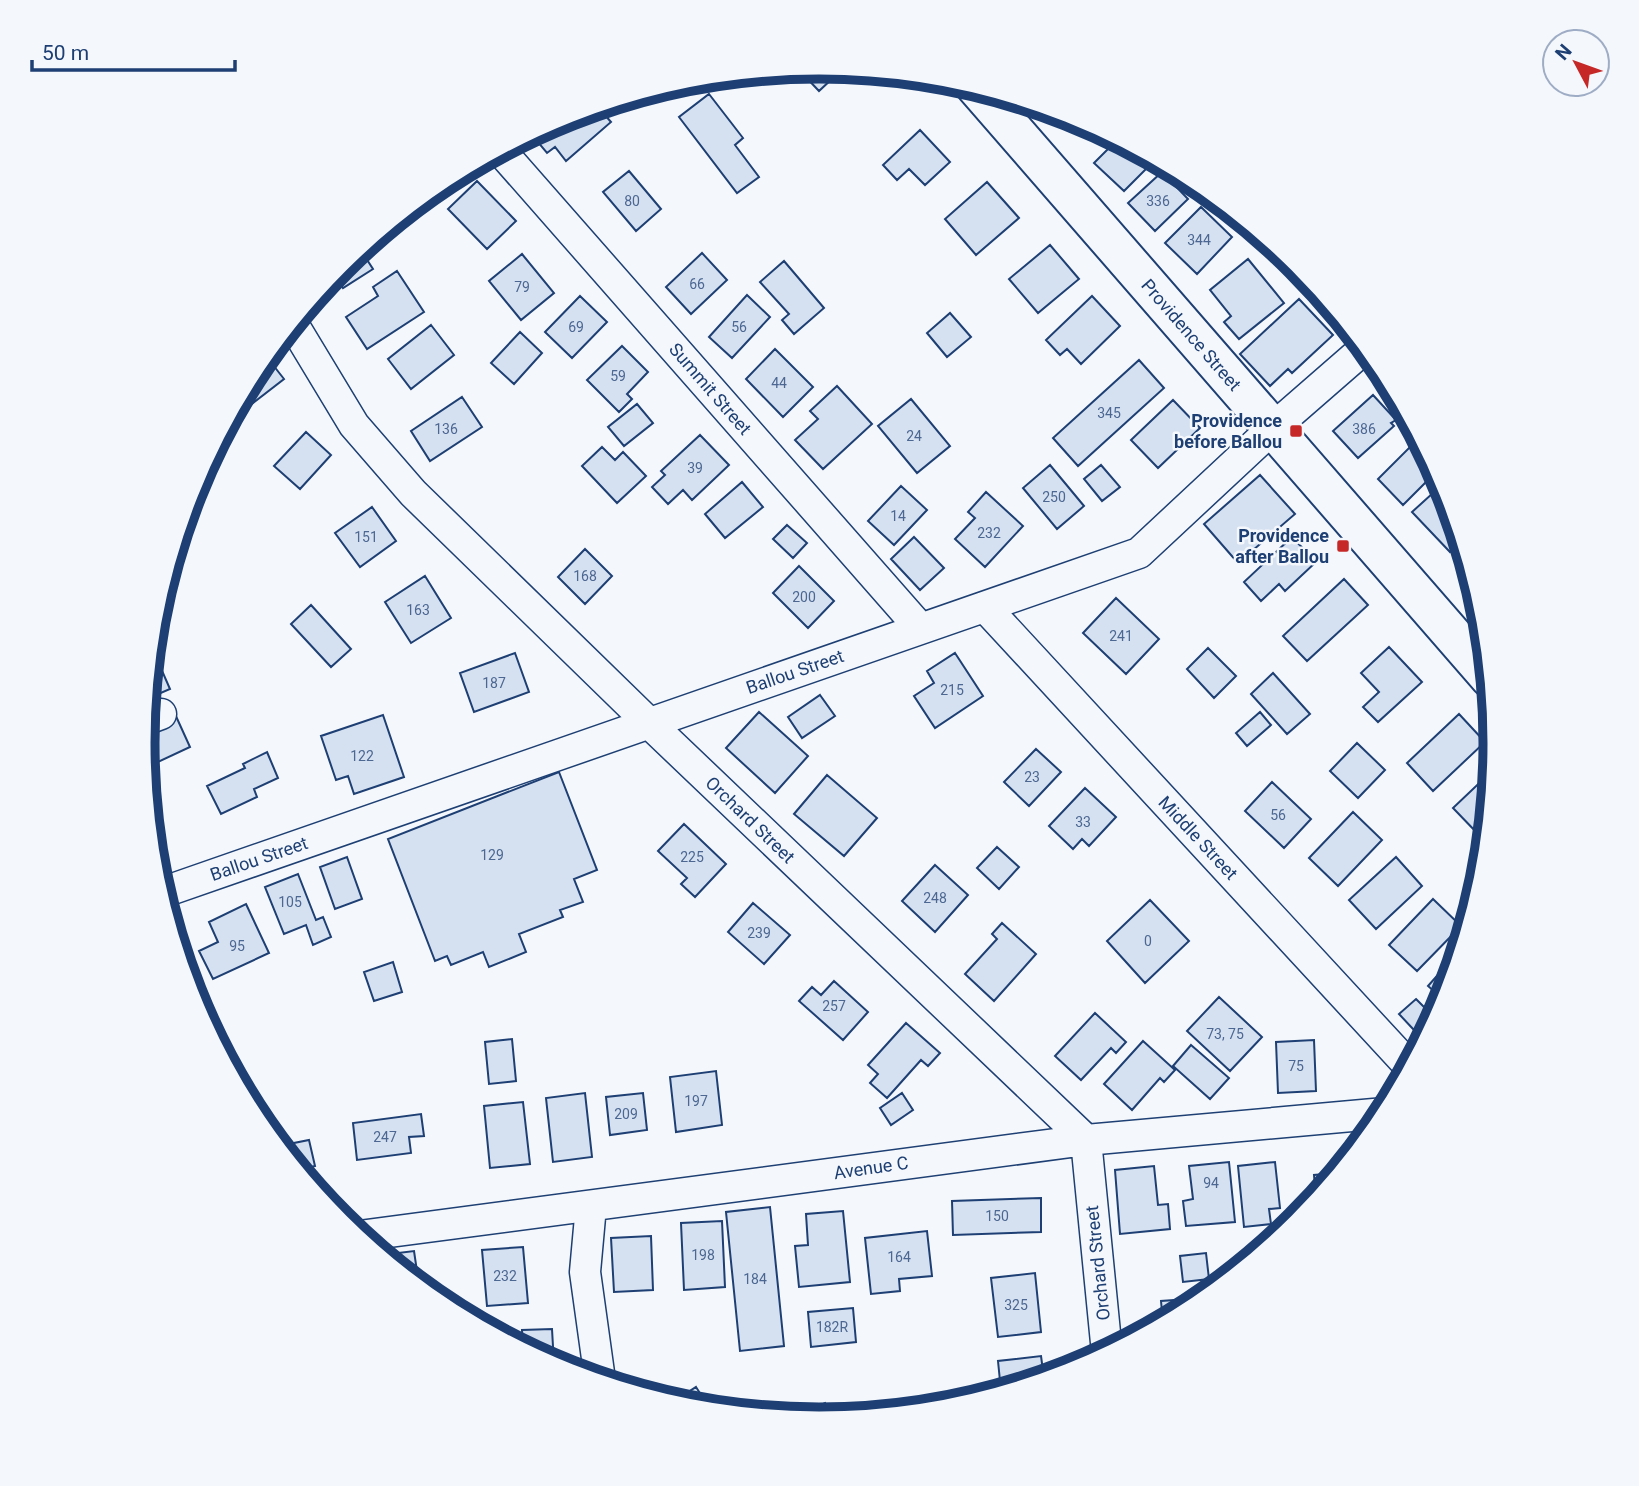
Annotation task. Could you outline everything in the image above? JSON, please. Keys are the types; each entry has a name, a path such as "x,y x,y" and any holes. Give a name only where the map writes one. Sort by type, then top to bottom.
{"main road":[{"name":"Providence Street","path":"988,100 1479,665"}],"street":[{"name":"Summit Street","path":"507,157 920,628"},
{"name":"Orchard Street","path":"298,333 354,425 413,493 649,723 1086,1140 1106,1342"},
{"name":"Ballou Street","path":"172,890 1139,553 1273,428 1357,354"},
{"name":"Middle Street","path":"986,608 1403,1060"},
{"name":"Avenue C","path":"373,1234 1086,1140 1370,1115"},
{"path":"591,1206 585,1272 599,1369"}],"building":[{"path":"808,79 832,79 819,91"},
{"path":"709,94 743,138 735,145 759,177 737,193 679,117"},
{"path":"605,115 611,122 566,161 555,147 547,153 538,142"},
{"path":"920,130 950,162 925,185 909,169 897,180 883,165"},
{"path":"1111,146 1149,166 1124,191 1094,163"},
{"path":"629,171 661,209 636,231 603,192"},
{"path":"1161,173 1188,199 1155,231 1128,203"},
{"path":"477,181 516,221 487,249 448,209"},
{"path":"987,182 1019,218 976,255 945,219"},
{"path":"1201,207 1232,237 1197,274 1165,243"},
{"path":"1050,245 1079,279 1038,313 1009,279"},
{"path":"702,253 727,280 691,314 666,287"},
{"path":"522,254 554,293 521,320 489,281"},
{"path":"366,258 373,269 343,288 340,284"},
{"path":"1248,259 1284,303 1239,339 1224,322 1231,316 1210,290"},
{"path":"784,261 824,308 794,334 782,320 789,314 760,282"},
{"path":"397,271 424,312 367,349 346,317 378,296 373,287"},
{"path":"747,295 770,317 732,358 709,337"},
{"path":"580,296 607,322 572,358 545,332"},
{"path":"1092,296 1120,326 1081,364 1067,349 1060,355 1046,340"},
{"path":"1299,299 1333,335 1292,373 1288,369 1270,386 1240,354"},
{"path":"950,313 971,337 947,357 927,333"},
{"path":"431,325 454,355 411,389 388,359"},
{"path":"520,332 542,353 514,384 491,363"},
{"path":"622,346 648,372 627,394 632,399 619,412 587,380"},
{"path":"775,349 813,387 783,417 746,379"},
{"path":"1139,360 1164,388 1078,466 1053,438"},
{"path":"273,365 284,379 245,409"},
{"path":"837,386 872,424 823,469 795,440 818,419 810,411"},
{"path":"1373,395 1396,420 1391,423 1394,426 1358,458 1333,431"},
{"path":"462,397 482,427 430,461 411,431"},
{"path":"911,399 950,446 917,473 878,426"},
{"path":"1173,400 1200,428 1158,468 1131,440"},
{"path":"637,404 653,423 624,446 608,427"},
{"path":"306,432 331,455 300,489 274,466"},
{"path":"700,435 729,465 692,500 683,490 668,504 652,487 665,475 661,471"},
{"path":"1413,444 1429,479 1403,505 1378,479"},
{"path":"602,447 615,460 623,452 646,476 617,503 582,466"},
{"path":"1050,465 1084,506 1057,529 1023,488"},
{"path":"1101,465 1120,487 1102,501 1084,479"},
{"path":"1260,475 1295,514 1238,563 1204,524"},
{"path":"742,482 763,507 725,538 705,514"},
{"path":"901,486 927,510 894,545 868,521"},
{"path":"986,492 1023,526 985,567 955,539 975,518 968,512"},
{"path":"1434,492 1454,548 1450,552 1412,512"},
{"path":"372,507 396,541 360,567 335,533"},
{"path":"787,525 807,543 793,558 773,539"},
{"path":"914,537 944,568 920,590 891,559"},
{"path":"1292,537 1316,562 1285,591 1279,584 1261,601 1244,582"},
{"path":"585,549 612,576 585,604 558,577"},
{"path":"799,566 834,601 808,628 773,593"},
{"path":"425,576 451,618 411,643 385,602"},
{"path":"1344,579 1368,605 1307,661 1283,636"},
{"path":"1116,598 1159,639 1126,674 1083,633"},
{"path":"311,605 351,649 331,667 291,624"},
{"path":"1389,647 1422,682 1378,722 1363,707 1379,692 1361,673"},
{"path":"1208,648 1236,676 1214,698 1187,669"},
{"path":"515,653 529,692 474,712 460,673"},
{"path":"955,653 983,696 935,728 914,696 934,683 927,671"},
{"path":"160,666 170,689 158,694"},
{"path":"1273,673 1310,714 1287,734 1251,694"},
{"path":"820,695 835,716 802,738 788,717"},
{"path":"759,712 808,756 775,793 726,748"},
{"path":"1260,712 1271,725 1247,746 1236,733"},
{"path":"175,714 190,747 156,763 156,722"},
{"path":"1459,714 1484,741 1433,791 1407,763"},
{"path":"383,715 404,777 354,794 348,776 336,780 321,736"},
{"path":"1357,743 1385,770 1358,798 1330,771"},
{"path":"1036,749 1061,772 1029,806 1004,782"},
{"path":"267,752 278,778 254,789 257,797 221,814 207,786 245,768 243,764"},
{"path":"559,772 597,870 574,879 583,902 560,910 563,917 519,934 526,952 489,967 483,952 451,965 447,956 435,961 388,839"},
{"path":"827,775 877,818 844,856 794,814"},
{"path":"1482,780 1477,833 1453,808"},
{"path":"1272,782 1311,819 1284,848 1245,811"},
{"path":"1085,788 1116,817 1089,846 1082,839 1073,849 1049,826"},
{"path":"1353,812 1382,840 1338,886 1309,858"},
{"path":"684,824 726,864 695,897 681,884 687,878 658,851"},
{"path":"997,847 1019,867 999,889 977,868"},
{"path":"347,857 362,899 335,909 320,867"},
{"path":"1396,857 1422,886 1376,929 1349,900"},
{"path":"935,865 968,895 935,932 902,901"},
{"path":"298,874 316,920 323,917 331,937 313,945 306,925 284,934 265,887"},
{"path":"1433,899 1458,923 1456,931 1417,971 1389,945"},
{"path":"1150,900 1189,941 1145,983 1107,941"},
{"path":"753,903 790,935 764,964 728,932"},
{"path":"246,904 269,953 213,979 199,951 218,942 209,922"},
{"path":"1002,923 1036,954 994,1001 965,974 997,939 992,934"},
{"path":"393,962 402,992 374,1001 364,972"},
{"path":"1444,968 1435,992 1428,986"},
{"path":"834,981 868,1012 843,1040 799,1001 812,987 821,995"},
{"path":"1219,997 1262,1037 1230,1071 1187,1031"},
{"path":"1416,999 1427,1010 1421,1023 1414,1030 1399,1014"},
{"path":"1095,1013 1126,1042 1116,1053 1111,1048 1081,1080 1055,1056"},
{"path":"906,1023 940,1053 928,1066 921,1060 887,1098 870,1083 878,1074 868,1065"},
{"path":"512,1039 516,1081 489,1084 485,1042"},
{"path":"1314,1040 1316,1091 1278,1093 1276,1042"},
{"path":"1143,1041 1175,1070 1164,1082 1160,1078 1132,1110 1104,1084"},
{"path":"1191,1045 1229,1078 1210,1099 1173,1066"},
{"path":"716,1071 722,1125 676,1132 670,1077"},
{"path":"585,1093 592,1157 553,1162 546,1098"},
{"path":"643,1093 647,1130 610,1135 606,1097"},
{"path":"902,1093 913,1110 891,1125 880,1108"},
{"path":"523,1102 530,1164 490,1168 484,1106"},
{"path":"421,1114 424,1136 409,1137 411,1153 357,1160 353,1123"},
{"path":"309,1140 315,1166 309,1167 291,1144"},
{"path":"1229,1162 1235,1222 1186,1226 1183,1201 1193,1199 1189,1166"},
{"path":"1275,1162 1280,1208 1269,1209 1271,1224 1244,1227 1238,1166"},
{"path":"1154,1166 1158,1205 1168,1204 1170,1229 1120,1234 1115,1170"},
{"path":"1324,1174 1315,1185 1314,1175"},
{"path":"1041,1198 1041,1232 953,1235 952,1201"},
{"path":"770,1207 784,1346 740,1351 726,1212"},
{"path":"843,1211 850,1282 799,1287 795,1246 808,1245 806,1214"},
{"path":"722,1221 725,1287 684,1290 681,1223"},
{"path":"927,1231 932,1276 899,1279 900,1291 871,1294 865,1238"},
{"path":"651,1236 653,1290 614,1292 611,1238"},
{"path":"523,1247 528,1303 487,1306 482,1250"},
{"path":"414,1251 417,1271 415,1270 395,1253"},
{"path":"1206,1253 1209,1279 1183,1282 1180,1256"},
{"path":"1035,1273 1041,1332 998,1337 991,1278"},
{"path":"1182,1300 1162,1312 1161,1301"},
{"path":"853,1308 856,1342 811,1347 808,1312"},
{"path":"552,1329 553,1352 522,1337 522,1330"},
{"path":"1041,1356 1043,1368 1000,1382 998,1361"},
{"path":"696,1387 702,1396 690,1394 686,1393"}],"place":[{"name":"Providence before Ballou","path":"1296,431"},
{"name":"Providence after Ballou","path":"1343,546"}]}
